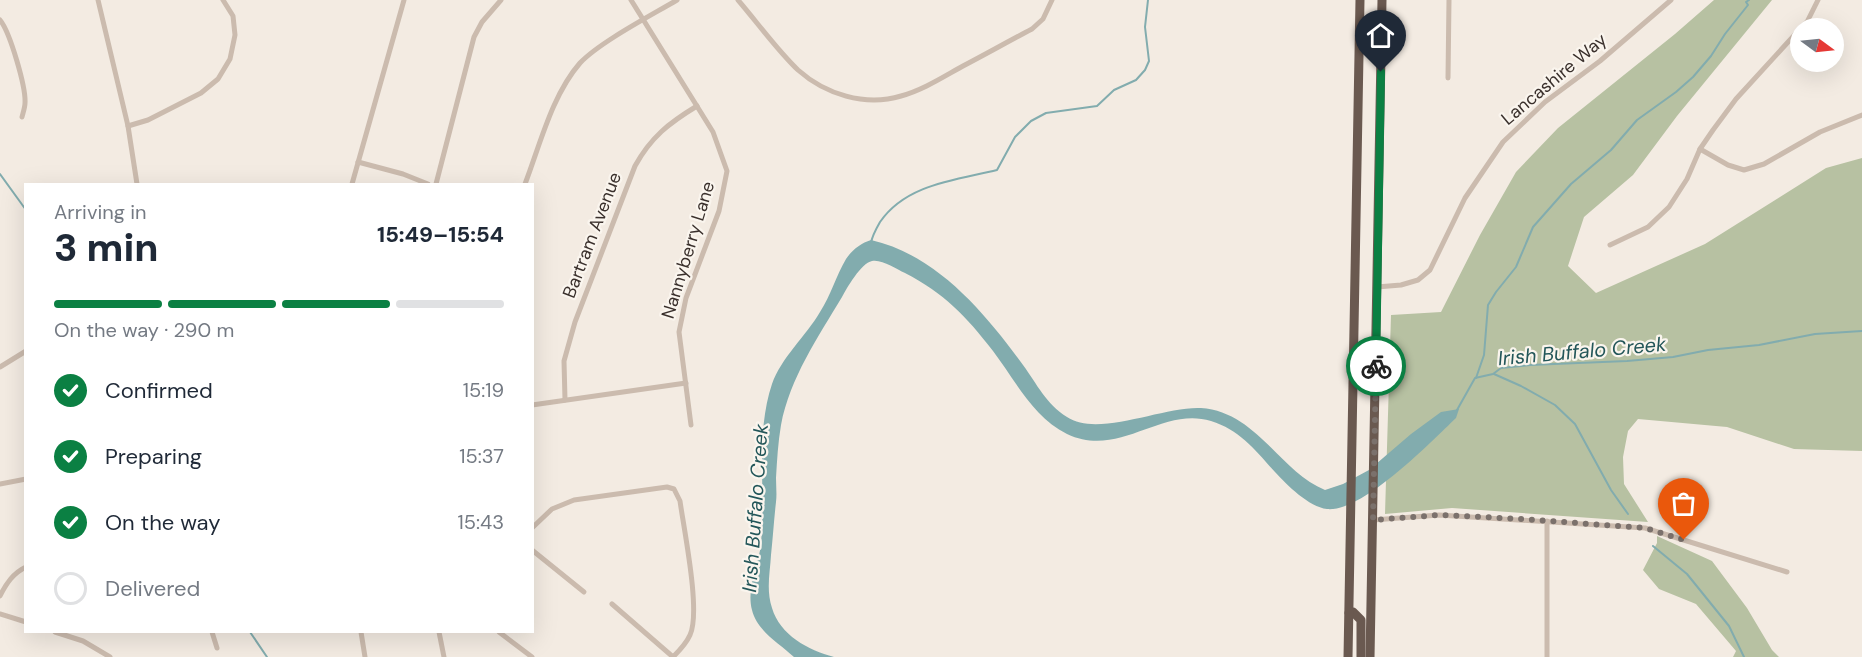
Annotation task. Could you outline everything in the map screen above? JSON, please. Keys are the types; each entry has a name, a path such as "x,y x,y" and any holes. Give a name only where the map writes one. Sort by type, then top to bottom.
{"highway":[{"path":"1348,657 1360,0"},
{"path":"1370,657 1382,0"},
{"path":"1348,612 1353,612 1361,620 1362,657"}],"street":[{"path":"98,0 128,126 137,183"},
{"path":"128,126 148,120 201,93 218,79 230,59 235,35 233,16 223,0"},
{"path":"352,183 404,0"},
{"path":"436,183 474,37 482,22 501,0"},
{"name":"Nannyberry Lane","path":"631,0 713,132 727,171 719,211 686,298 679,332 692,425"},
{"path":"525,183 560,91 581,62 676,0"},
{"path":"738,0 798,69 813,80 830,91 857,98 880,100 901,96 927,86 1032,28 1043,18 1052,0"},
{"path":"1448,78 1449,0"},
{"name":"Lancashire Way","path":"1377,287 1401,285 1418,280 1430,270 1465,198 1503,142 1545,102 1600,60 1671,0"},
{"path":"1809,18 1818,0"},
{"path":"0,20 12,42 25,101 22,117"},
{"path":"1610,245 1648,227 1669,207 1687,179 1700,149 1736,99 1790,40"},
{"name":"Bartram Avenue","path":"565,400 564,361 575,322 635,166 646,146 669,124 697,106"},
{"path":"1700,149 1728,165 1744,170 1764,164 1820,132 1862,115"},
{"path":"358,162 403,174 426,183"},
{"path":"0,367 24,352"},
{"path":"534,405 686,383"},
{"path":"0,484 24,479"},
{"path":"534,526 552,509 574,500 667,487 674,489 680,501 695,615 691,635 673,657 612,604"},
{"path":"1373,520 1439,515 1645,528 1787,572"},
{"path":"1547,521 1547,657"},
{"path":"534,552 584,592"},
{"path":"0,596 16,572 24,568"},
{"path":"0,614 24,621"},
{"path":"58,633 83,641 110,657"},
{"path":"212,633 216,648"},
{"path":"361,633 365,657"},
{"path":"439,633 444,657"},
{"path":"500,633 531,657"}],"green space":[{"path":"1714,0 1772,0 1677,116 1633,175 1584,217 1568,266 1596,293 1705,244 1826,168 1862,158 1862,451 1794,449 1727,427 1638,419 1628,431 1623,457 1624,484 1648,522 1452,508 1385,514 1391,315 1441,312 1480,235 1516,172 1558,128"},
{"path":"1657,536 1712,561 1747,608 1772,650 1779,657 1733,657 1736,651 1696,604 1659,589 1643,570 1657,543"}],"water":[{"path":"871,240 895,248 938,272 993,326 1048,400 1060,412 1080,423 1113,423 1186,409 1201,408 1221,412 1238,420 1253,431 1295,470 1325,490 1343,484 1369,470 1441,412 1459,409 1456,418 1445,429 1377,488 1342,507 1327,509 1306,500 1239,436 1211,421 1193,418 1175,420 1123,437 1105,440 1086,440 1067,434 1055,427 1034,408 983,338 954,306 919,281 884,263 872,261 863,266 855,276 815,343 798,374 781,425 769,582 770,601 776,618 788,634 805,646 834,657 794,657 769,636 759,624 752,610 751,601 761,543 762,443 767,403 776,374 820,312 846,259 857,247"}],"waterway":[{"path":"871,243 880,222 903,199 918,191 949,181 997,170 1015,137 1031,121 1046,113 1097,106 1114,90 1136,80 1149,61 1145,27 1148,0"},
{"path":"1476,378 1484,355 1488,305 1516,267 1533,227 1571,184 1611,150 1637,120 1693,77 1711,56 1748,5 1746,2 1749,0"},
{"path":"0,174 24,207"},
{"name":"Irish Buffalo Creek","path":"1457,410 1475,378 1493,374 1501,368 1673,357 1708,350 1759,345 1815,334 1862,331"},
{"path":"1494,374 1555,405 1575,424 1611,490 1628,514"},
{"path":"1653,546 1687,574 1729,626 1744,657"},
{"path":"251,633 267,657"}],"way so far":[{"path":"1376,366 1373,520 1439,515 1523,519 1645,528 1684,540"}],"route":[{"path":"1376,366 1381,72"}]}
